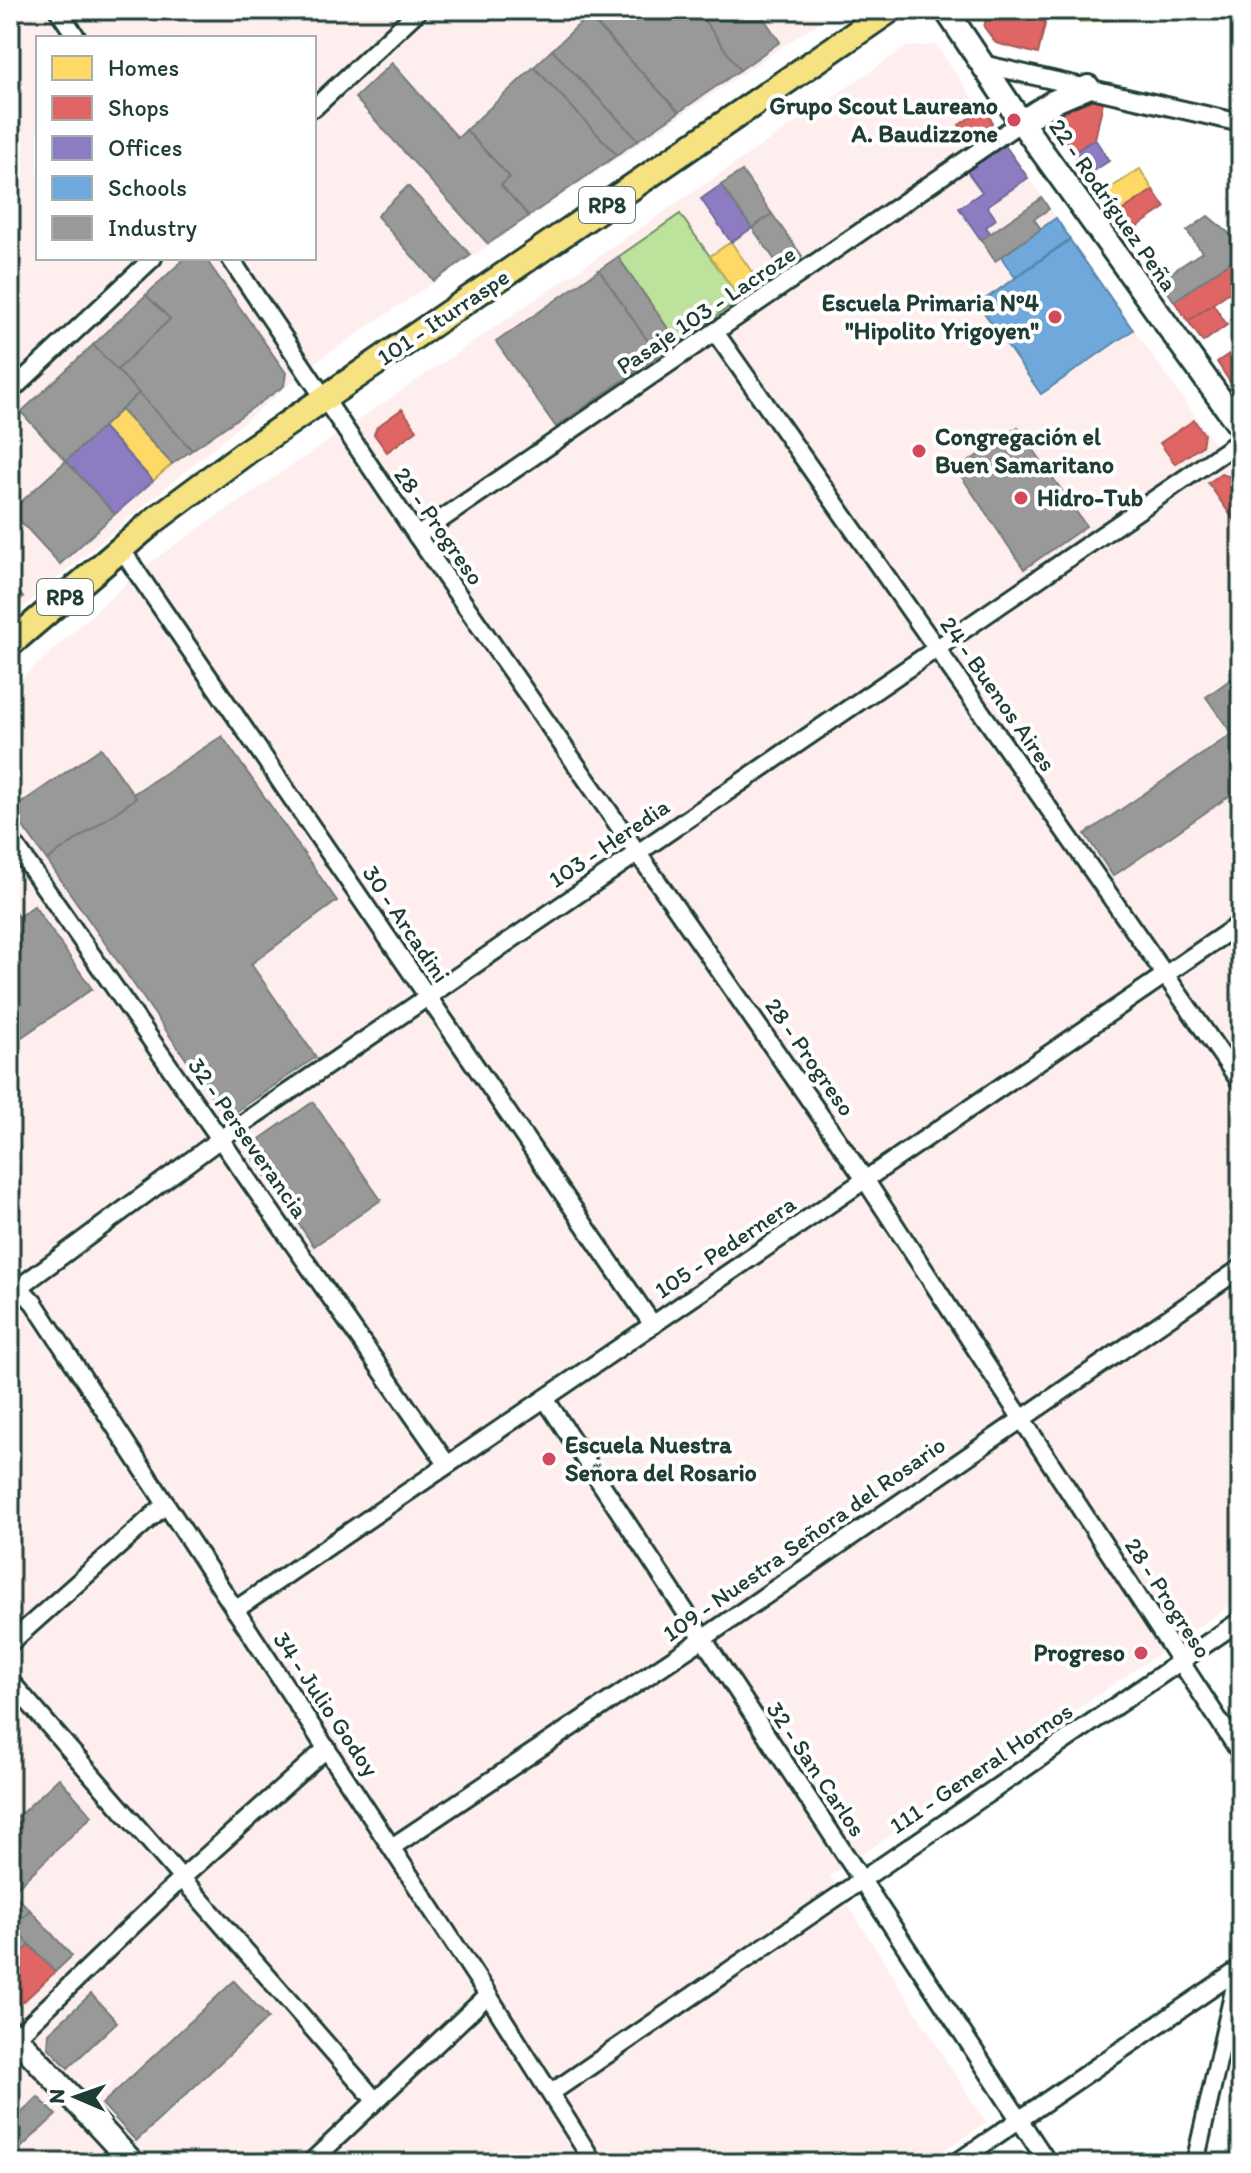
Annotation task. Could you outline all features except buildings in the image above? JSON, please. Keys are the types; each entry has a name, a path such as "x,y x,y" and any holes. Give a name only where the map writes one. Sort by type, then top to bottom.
{"main road":[{"name":"101 - Iturraspe","path":"10,644 203,484 890,10"}],"street":[{"path":"58,10 76,36"},
{"path":"316,106 419,10"},
{"name":"22 - Rodríguez Peña","path":"946,10 1021,122 1241,428"},
{"path":"982,64 1241,123"},
{"path":"1021,122 1053,102 1088,87"},
{"name":"Pasaje 103 - Lacroze","path":"417,536 1021,122"},
{"path":"10,392 151,260"},
{"name":"28 - Progreso","path":"231,260 417,536 866,1181 1241,1754"},
{"name":"24 - Buenos Aires","path":"715,332 1241,1083"},
{"name":"103 - Heredia","path":"13,1286 426,996 1241,440"},
{"name":"30 - Arcadini","path":"121,549 653,1325"},
{"name":"32 - Perseverancia","path":"10,838 447,1464"},
{"name":"105 - Pedernera","path":"235,1610 1241,923"},
{"name":"109 - Nuestra Señora del Rosario","path":"392,1847 701,1640 1241,1268"},
{"name":"34 - Julio Godoy","path":"13,1286 34,1303 392,1847 594,2163"},
{"name":"32 - San Carlos","path":"546,1400 701,1640 1048,2163"},
{"path":"10,1643 166,1504"},
{"name":"111 - General Hornos","path":"551,2093 1241,1620"},
{"path":"10,1681 375,2100"},
{"path":"133,2163 12,2037 327,1748"},
{"path":"956,2163 1240,1965"},
{"path":"1195,2163 1240,1965"},
{"path":"310,2163 488,1995"}],"shaded area":[{"path":"10,10 837,10 317,361 10,618"},
{"path":"936,45 1241,482 1241,1598 830,1876 986,2123 925,2163 10,2163 10,689 150,562 906,47"}],"green space":[{"path":"680,214 740,299 678,343 618,257"}],"place":[{"name":"Grupo Scout Laureano A. Baudizzone","path":"1014,120"},
{"name":"Escuela Primaria Nº4 \"Hipolito Yrigoyen\"","path":"1055,317"},
{"name":"Congregación el Buen Samaritano","path":"919,451"},
{"name":"Hidro-Tub","path":"1021,498"},
{"name":"Escuela Nuestra Señora del Rosario","path":"549,1459"},
{"name":"Progreso","path":"1141,1653"}]}
